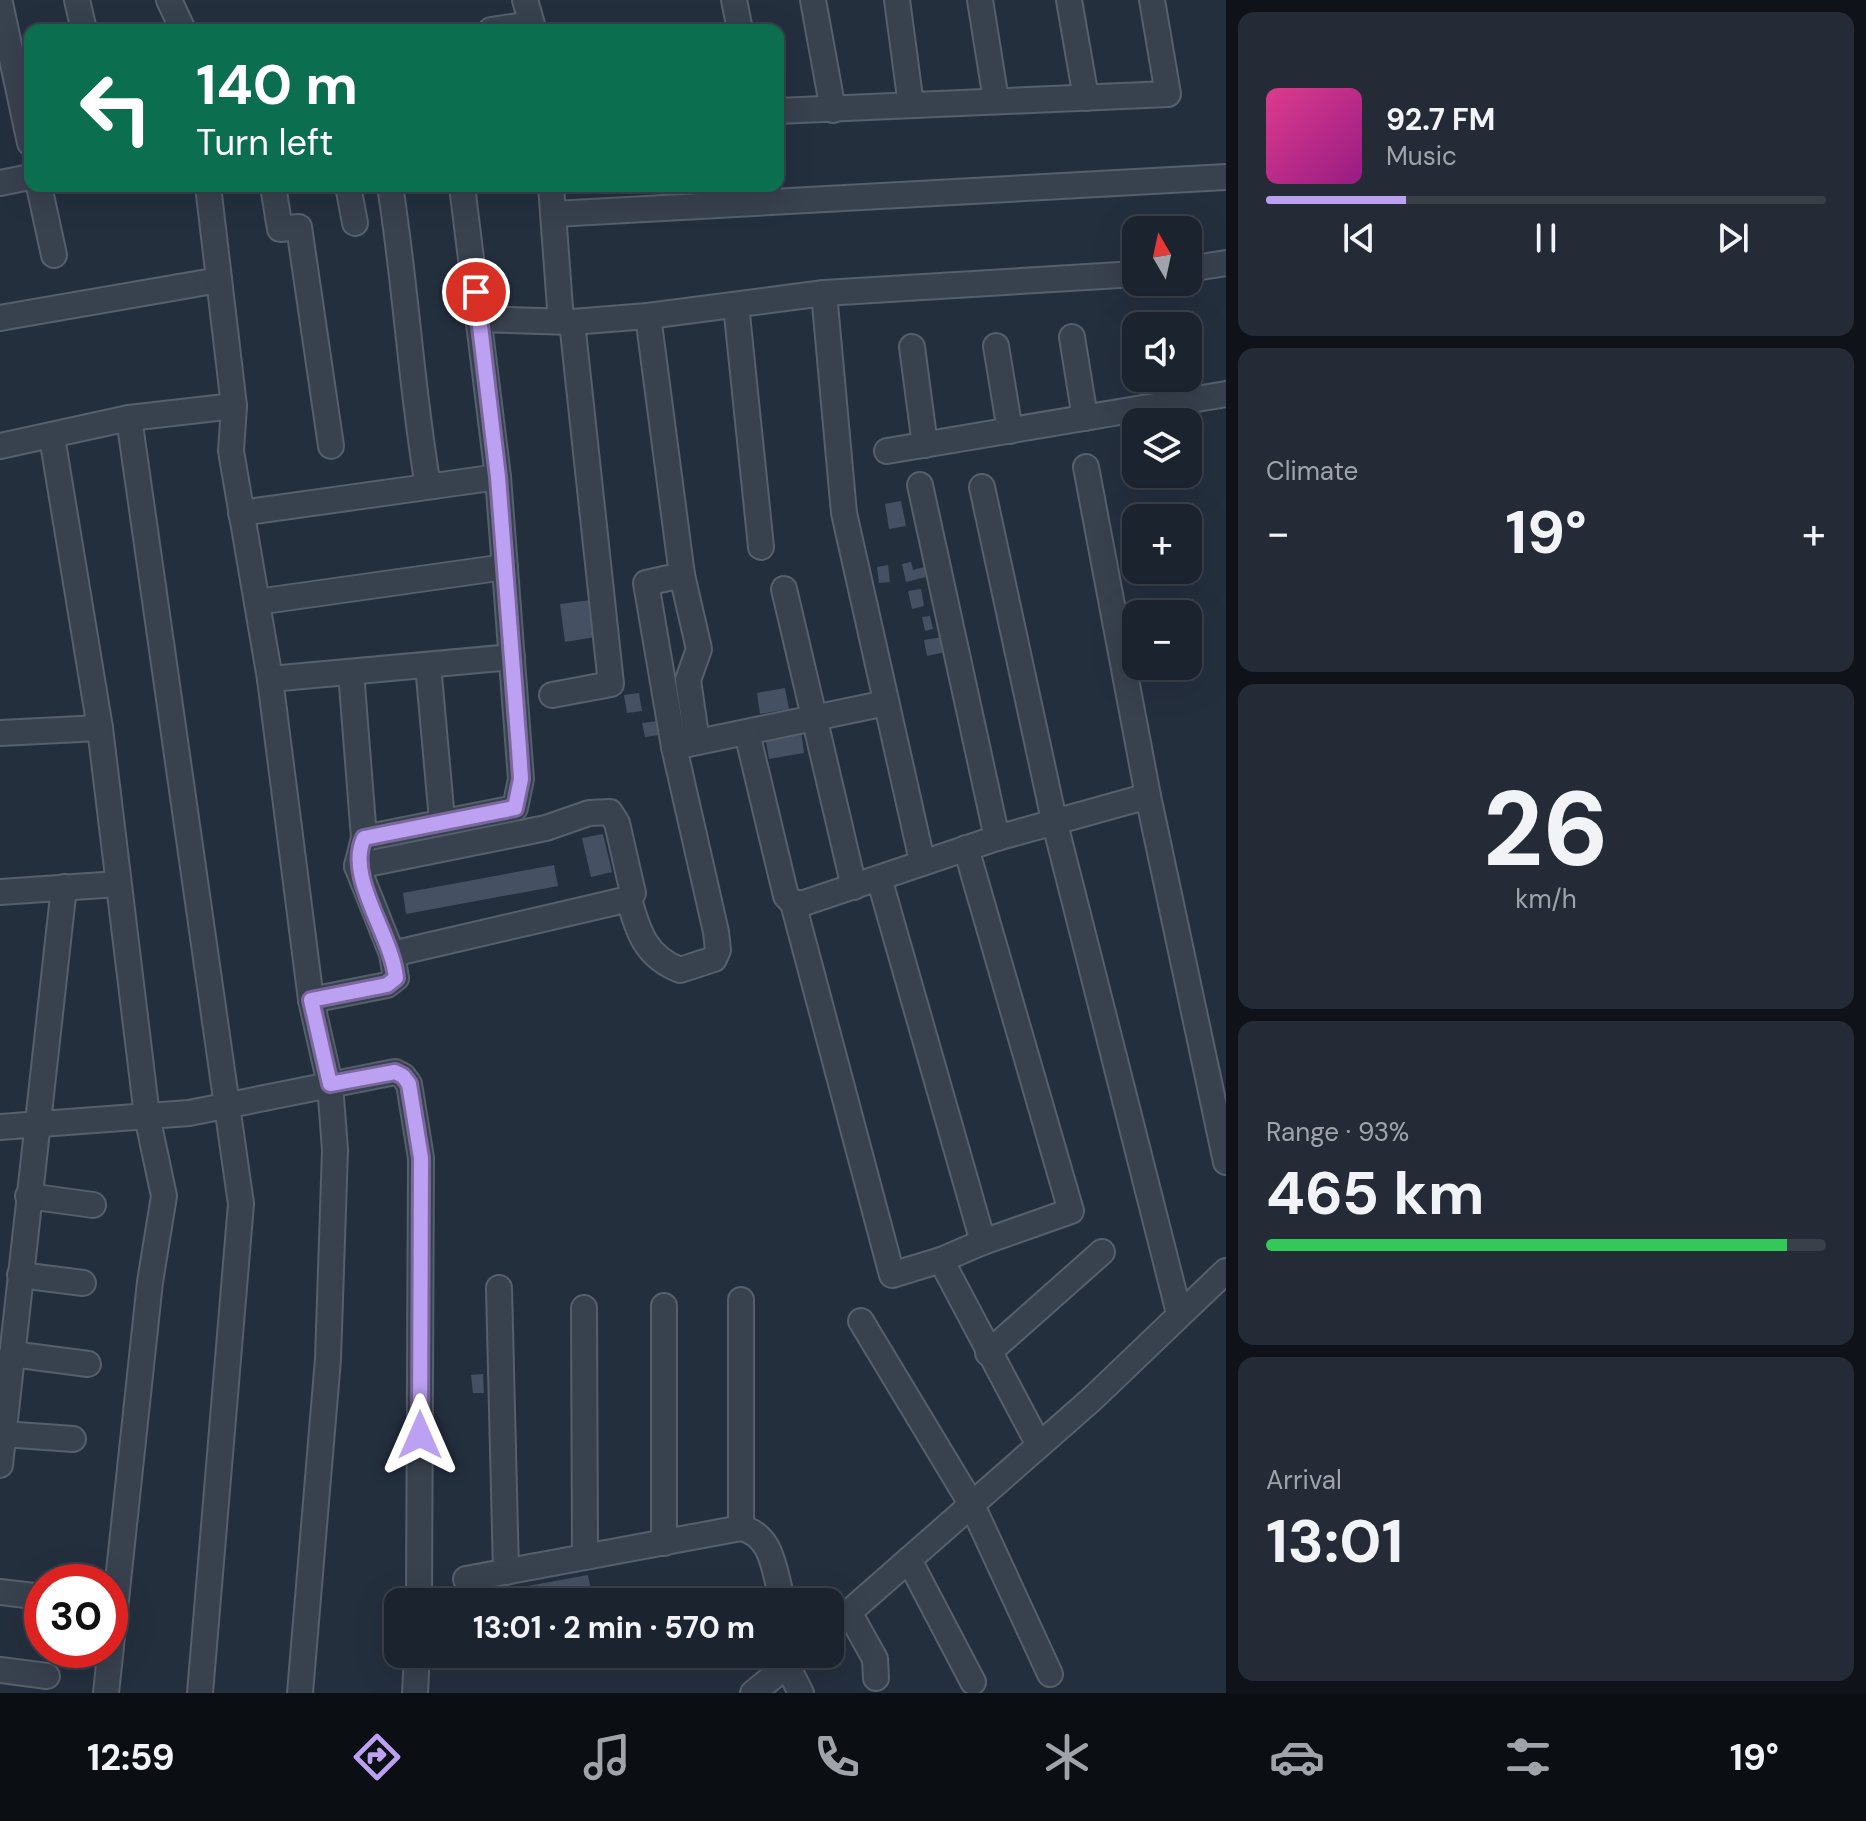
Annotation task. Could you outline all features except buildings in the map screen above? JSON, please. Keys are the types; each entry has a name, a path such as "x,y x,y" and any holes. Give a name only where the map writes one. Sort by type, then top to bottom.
{"street":[{"path":"77,0 83,24"},
{"path":"169,0 180,24"},
{"path":"525,0 531,24"},
{"path":"734,0 739,24"},
{"path":"813,0 833,110"},
{"path":"897,0 911,105"},
{"path":"980,0 996,100"},
{"path":"1069,0 1086,98"},
{"path":"784,111 1168,94 1152,0"},
{"path":"0,3 24,115"},
{"path":"554,214 1226,177"},
{"path":"0,183 24,178"},
{"path":"40,192 54,255"},
{"path":"209,192 234,406 231,451 270,679 311,1000 330,1084 335,1150 328,1359 300,1693"},
{"path":"274,192 280,229 299,227 331,446"},
{"path":"349,192 355,223"},
{"path":"391,192 406,293 414,407 428,486"},
{"path":"364,838 442,820 515,808 521,779 498,477 463,192"},
{"path":"552,192 611,684 552,695"},
{"path":"1202,267 1226,263"},
{"path":"479,319 566,322 648,316 824,293 1122,275"},
{"path":"0,318 219,280"},
{"path":"824,293 844,513 922,861"},
{"path":"736,305 761,547"},
{"path":"648,316 682,575 699,649 688,680 685,745"},
{"path":"1072,337 1085,418"},
{"path":"996,346 1010,431"},
{"path":"912,347 925,445"},
{"path":"1169,392 1171,404"},
{"path":"887,451 1226,394"},
{"path":"0,446 129,418 234,406"},
{"path":"129,418 230,1106 241,1204 200,1693"},
{"path":"52,437 100,728 147,1116 164,1196 150,1282 106,1693"},
{"path":"1086,467 1148,796 1226,1162"},
{"path":"241,513 498,477"},
{"path":"920,485 997,838"},
{"path":"982,487 1054,820 1179,1313"},
{"path":"257,602 505,567"},
{"path":"629,899 639,937 656,957 680,970 714,959 718,950 716,932 685,745 646,583 682,575"},
{"path":"784,589 854,887"},
{"path":"270,679 512,657"},
{"path":"428,665 442,820"},
{"path":"311,1000 387,985 396,978 392,954 357,866 364,838 351,672"},
{"path":"685,745 886,703"},
{"path":"0,733 100,728"},
{"path":"747,733 786,896 793,903 892,1275 1071,1211 966,848"},
{"path":"793,903 804,903 922,861 1054,820 1148,796"},
{"path":"357,866 546,828 589,813 610,812 617,823 633,893 629,899 392,954"},
{"path":"879,878 983,1242"},
{"path":"0,892 118,884"},
{"path":"0,1465 64,887"},
{"path":"0,1127 147,1116 230,1106 395,1072 403,1076 409,1084 421,1158 419,1588"},
{"path":"28,1196 93,1205"},
{"path":"988,1353 1102,1252"},
{"path":"941,1260 1039,1445"},
{"path":"844,1616 1039,1445 1226,1271"},
{"path":"20,1275 83,1283"},
{"path":"499,1288 506,1572"},
{"path":"741,1300 741,1528"},
{"path":"664,1306 664,1543"},
{"path":"584,1308 585,1557"},
{"path":"861,1321 972,1505 1050,1674"},
{"path":"12,1354 88,1364"},
{"path":"3,1434 73,1439"},
{"path":"466,1579 741,1528 756,1531 765,1540 779,1588"},
{"path":"909,1560 973,1682"},
{"path":"0,1592 24,1595"},
{"path":"849,1612 875,1659 876,1678"},
{"path":"415,1693 416,1668"},
{"path":"753,1693 784,1668"},
{"path":"796,1668 801,1693"},
{"path":"0,1670 47,1676"}],"route":[{"path":"420,1435 421,1158 409,1084 395,1072 330,1084 311,1000 387,985 396,978 392,954 357,866 359,848 364,838 442,820 515,808 521,779 519,749 498,477 476,292"}]}
